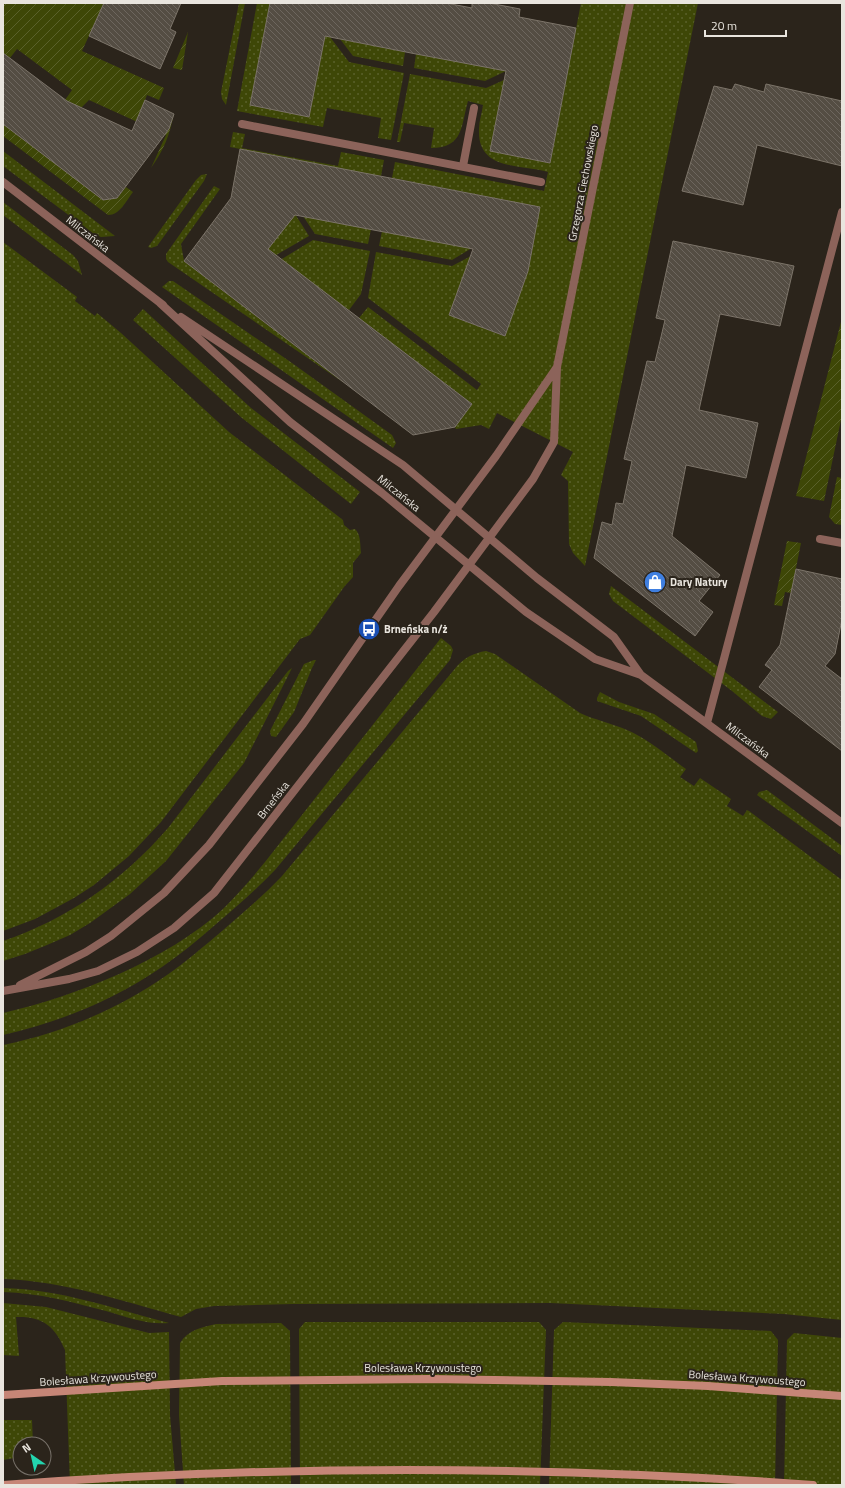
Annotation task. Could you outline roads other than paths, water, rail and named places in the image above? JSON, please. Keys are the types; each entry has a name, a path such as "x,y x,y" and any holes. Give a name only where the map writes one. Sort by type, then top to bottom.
{"main road":[{"name":"Bolesława Krzywoustego","path":"3,1395 222,1381 430,1379 626,1383 715,1387 842,1396"},
{"path":"3,1485 246,1472 338,1470 450,1470 657,1475 813,1485"}],"street":[{"name":"Grzegorza Ciechowskiego","path":"490,538 533,479 554,442 557,367 630,3"},
{"path":"464,166 474,108"},
{"path":"242,124 541,182"},
{"name":"Milczańska","path":"3,182 160,304 290,422 382,493 526,612 595,659 641,675 842,823"},
{"path":"707,723 842,212"},
{"name":"Milczańska","path":"160,304 403,465 537,578 614,637 641,675"},
{"name":"Grzegorza Ciechowskiego","path":"456,510 496,456 557,367"},
{"name":"Brneńska","path":"7,990 86,952 111,936 164,893 185,873 209,845 302,724 399,586 456,510"},
{"name":"Brneńska","path":"7,990 69,979 98,971 138,952 174,928 208,898 434,612 490,538"},
{"path":"820,539 842,543"}],"place":[{"name":"Dary Natury","path":"655,582"},
{"name":"Brneńska n/ż","path":"369,629"}]}
